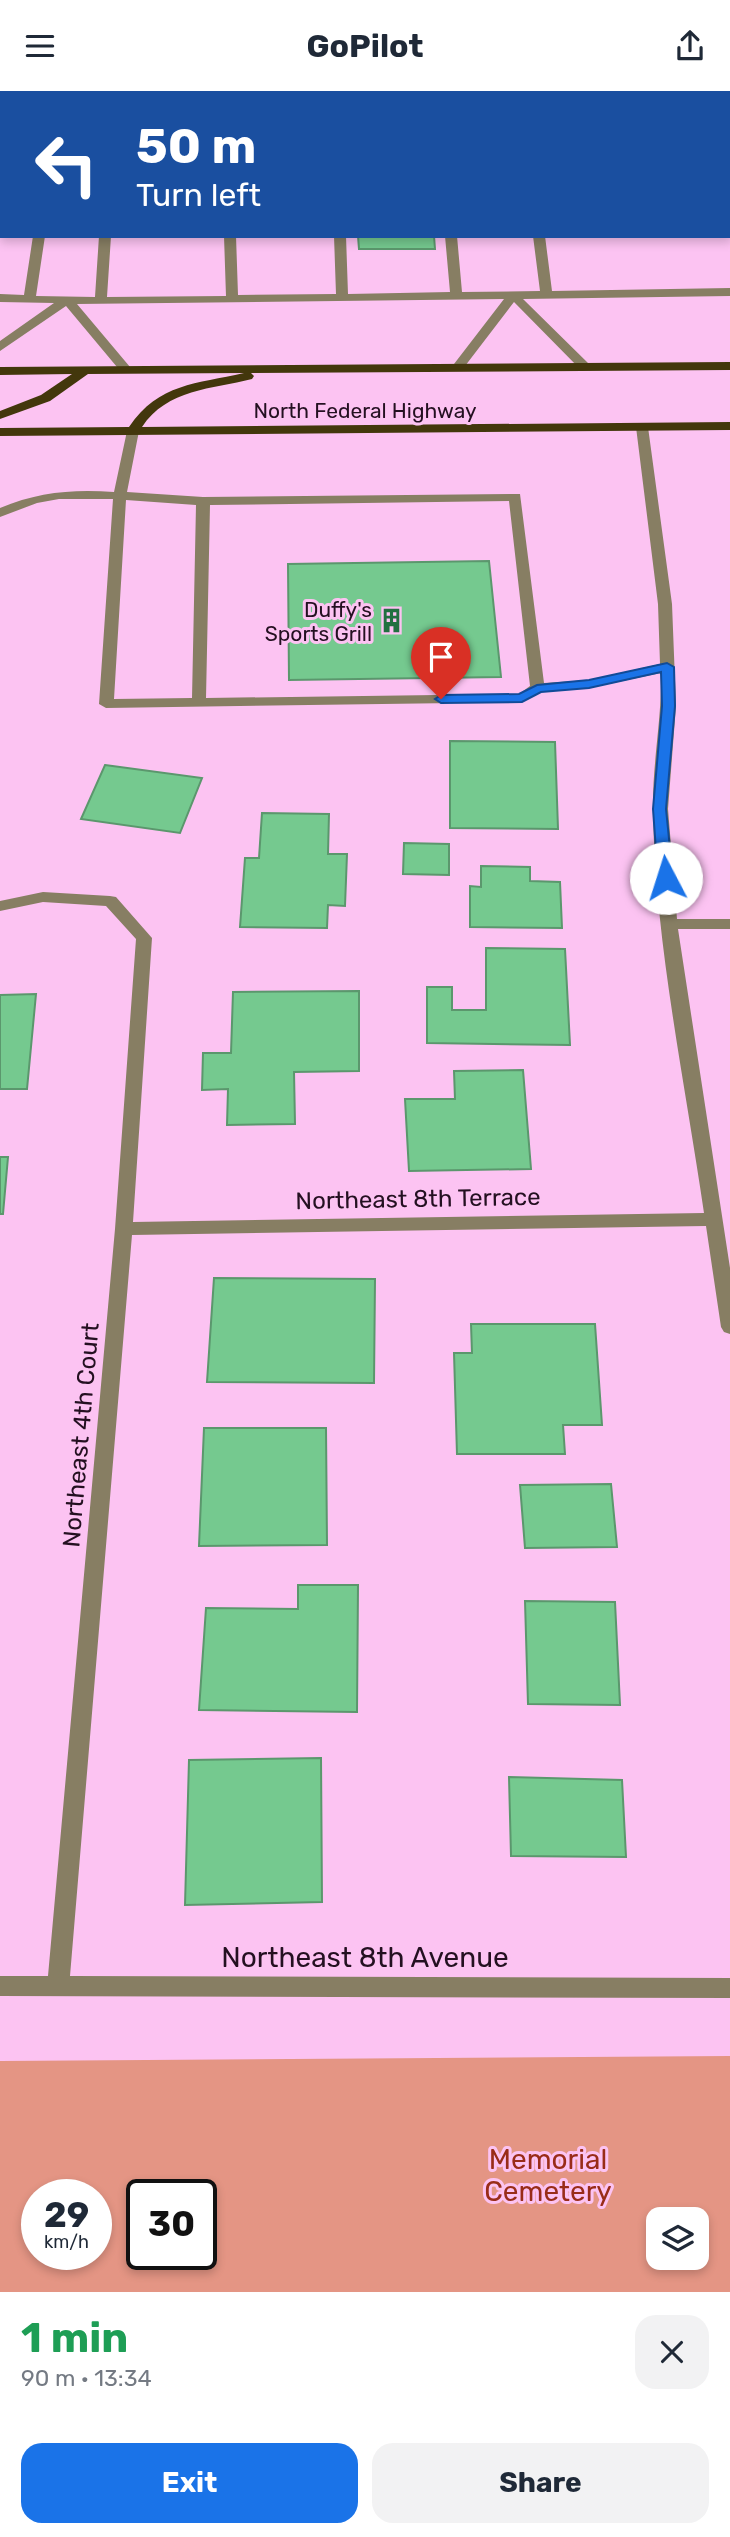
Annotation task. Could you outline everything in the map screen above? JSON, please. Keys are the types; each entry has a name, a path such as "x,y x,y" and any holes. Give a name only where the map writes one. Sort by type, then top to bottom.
{"main road":[{"name":"North Federal Highway","path":"0,371 730,366"},
{"path":"133,431 147,409 172,393 283,369"},
{"path":"0,415 31,408 62,390 85,370"},
{"name":"North Federal Highway","path":"0,432 730,426"}],"street":[{"path":"29,299 39,238"},
{"path":"101,301 105,238"},
{"path":"230,238 232,299"},
{"path":"340,238 342,297"},
{"path":"451,238 456,296"},
{"path":"539,238 546,295"},
{"path":"0,298 101,301 730,292"},
{"path":"513,295 585,367"},
{"path":"458,367 513,295"},
{"path":"0,347 67,300"},
{"path":"67,300 126,370"},
{"path":"642,427 665,604 668,706 660,809 669,924 730,1327"},
{"path":"133,431 120,496 106,704 522,698 537,688 589,684 667,667"},
{"path":"0,513 25,501 52,494 203,501 515,497 537,688"},
{"path":"199,702 203,501"},
{"name":"Northeast 4th Court","path":"0,906 43,897 110,901 144,938 124,1229 58,1985"},
{"path":"669,924 730,924"},
{"name":"Northeast 8th Terrace","path":"124,1229 714,1219"},
{"name":"Northeast 8th Avenue","path":"0,1986 730,1988"}],"green space":[{"name":"Memorial Cemetery","path":"730,2056 730,2292 0,2292 0,2061"}],"building":[{"path":"358,238 434,238 435,249 359,249"},
{"name":"Duffy's Sports Grill","path":"489,561 501,677 289,680 288,564"},
{"path":"450,741 555,742 558,829 450,828"},
{"path":"105,765 202,778 180,833 81,819"},
{"path":"262,813 329,814 328,854 347,854 345,906 328,905 327,928 240,927 245,858 259,858"},
{"path":"404,843 449,844 449,875 403,874"},
{"path":"481,866 530,867 530,881 560,882 562,928 470,927 470,886 481,887"},
{"path":"486,948 565,949 570,1045 427,1043 427,987 452,987 452,1010 486,1010"},
{"path":"359,991 359,1071 294,1072 295,1124 227,1125 228,1089 202,1090 203,1053 231,1053 233,992"},
{"path":"36,994 27,1089 0,1089 0,995"},
{"path":"523,1070 531,1169 409,1171 405,1099 455,1099 454,1071"},
{"path":"0,1157 8,1157 3,1214 0,1214"},
{"path":"214,1278 375,1279 374,1383 207,1382"},
{"path":"471,1324 595,1324 602,1425 563,1425 565,1454 457,1454 454,1353 472,1353"},
{"path":"204,1428 326,1428 327,1545 199,1546"},
{"path":"611,1484 617,1547 525,1548 520,1485"},
{"path":"298,1585 358,1585 357,1712 199,1710 206,1608 298,1609"},
{"path":"525,1601 615,1602 620,1705 528,1704"},
{"path":"321,1758 322,1902 185,1905 189,1760"},
{"path":"509,1777 622,1780 626,1857 511,1856"}],"place":[{"name":"Duffy's Sports Grill","path":"392,621"}],"route":[{"path":"441,699 522,698 537,688 589,684 667,667 668,706 660,809 666,878"}]}
